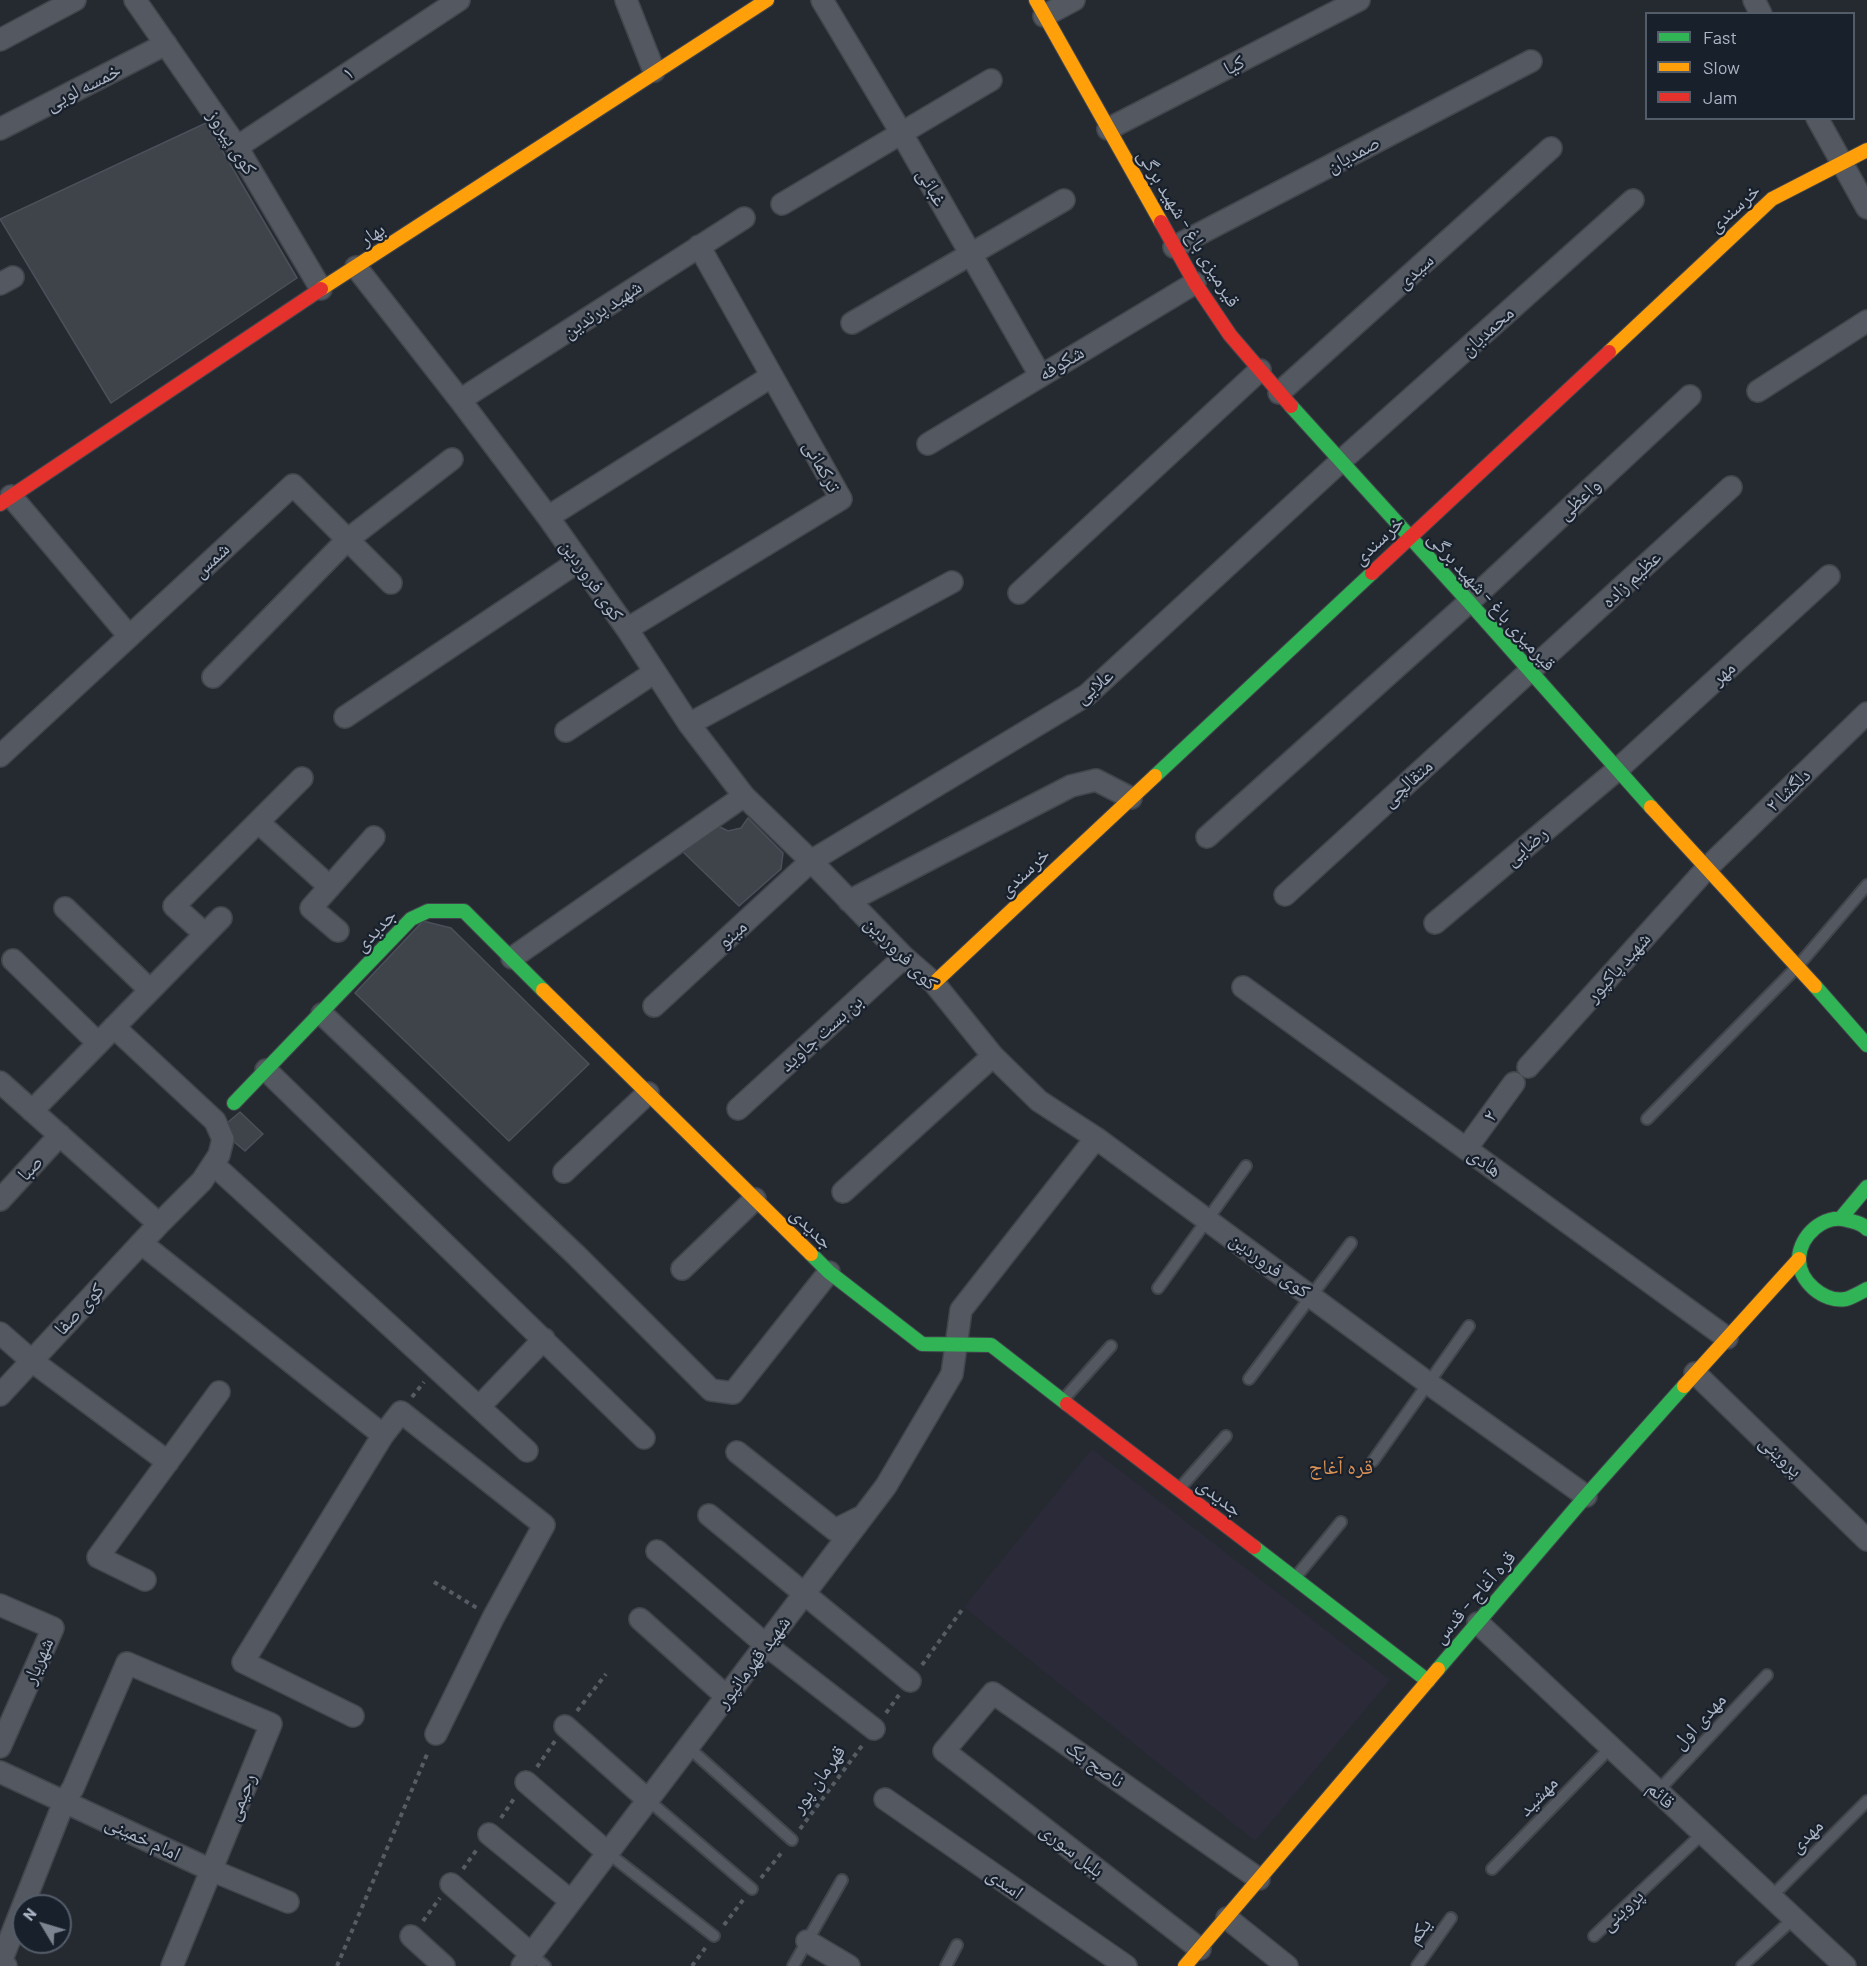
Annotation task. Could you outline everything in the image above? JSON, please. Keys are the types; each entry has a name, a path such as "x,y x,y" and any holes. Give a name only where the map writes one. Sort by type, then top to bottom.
{"main road":[{"name":"بهار","path":"5,500 321,289 767,0"},
{"name":"قیرمیزی باغ - شهید برگی","path":"1040,8 1174,247 1230,335 1279,393 1469,602 1617,770 1708,867 1867,1044"},
{"name":"خرسندی","path":"934,983 1772,199 1867,150"},
{"name":"جدیدی","path":"234,1103 411,919 428,911 464,910 829,1272 922,1344 991,1345 1428,1681"},
{"path":"1867,1187 1841,1218 1864,1225 1867,1229"},
{"name":"قره آغاج - قدس","path":"1185,1966 1586,1496 1799,1259 1805,1238 1820,1223 1841,1218"},
{"path":"1799,1259 1806,1281 1822,1296 1845,1299 1867,1289"}],"street":[{"path":"0,40 75,0"},
{"name":"کوی پیروز","path":"135,0 237,147 321,289"},
{"name":"۱","path":"237,147 459,0"},
{"path":"626,0 654,72"},
{"name":"غبائی","path":"822,0 902,134 1040,375"},
{"path":"1040,8 1074,0"},
{"name":"کیا","path":"1108,129 1359,0"},
{"name":"خمسه لویی","path":"0,129 166,44"},
{"name":"صمدیان","path":"1174,247 1531,61"},
{"path":"782,204 991,80"},
{"path":"1818,120 1867,208"},
{"name":"سیدی","path":"1279,393 1551,148"},
{"path":"852,323 1064,200"},
{"name":"محمدیان","path":"1341,462 1633,200"},
{"name":"شهید پرندین","path":"460,400 744,218"},
{"name":"ترکمانی","path":"627,629 841,499 699,246"},
{"name":"کوی فروردین","path":"356,267 548,517 627,629 689,724 744,796 904,957 934,983 993,1056 1039,1101 1096,1138 1428,1383 1586,1496"},
{"name":"شکوفه","path":"928,444 1195,283"},
{"path":"1758,391 1867,321"},
{"path":"1019,593 1260,370"},
{"path":"548,517 772,376"},
{"name":"واعظی","path":"1207,837 1469,602 1690,396"},
{"path":"213,677 347,540 452,459"},
{"name":"علایی","path":"811,861 1087,696 1341,462"},
{"name":"شمس","path":"0,756 293,485 347,540"},
{"name":"عظیم زاده","path":"1530,671 1731,487"},
{"path":"5,500 129,636"},
{"path":"347,540 391,583"},
{"path":"345,717 579,561"},
{"name":"مهر","path":"1617,770 1829,576"},
{"path":"689,724 952,582"},
{"name":"متقالچی","path":"1285,895 1530,671"},
{"path":"566,731 655,672"},
{"name":"دلگشا ۲","path":"1708,867 1867,713"},
{"name":"رضایی","path":"1435,923 1617,770"},
{"path":"205,934 174,906 302,778"},
{"path":"849,901 1071,786 1096,780 1131,798"},
{"path":"512,958 744,796"},
{"path":"258,822 330,887"},
{"path":"338,931 311,908 374,837"},
{"name":"مینو","path":"654,1006 811,861"},
{"name":"شهید پاکپور","path":"1528,1067 1708,867"},
{"path":"65,908 150,990"},
{"path":"32,1110 221,918"},
{"name":"بن بست جاوید","path":"738,1109 904,957"},
{"path":"13,960 98,1043"},
{"name":"هادی","path":"1244,987 1727,1338"},
{"path":"322,1014 576,1255 711,1390 733,1393 829,1272"},
{"path":"114,1027 215,1121 223,1139 219,1155 208,1173 435,1367 527,1450"},
{"path":"843,1192 993,1056"},
{"path":"266,1070 644,1438"},
{"path":"0,1082 159,1224"},
{"name":"۲","path":"1466,1149 1514,1083"},
{"path":"564,1172 648,1093"},
{"path":"215,1121 234,1103"},
{"name":"صبا","path":"0,1200 60,1135"},
{"name":"شهید قهرمانپور","path":"533,1962 571,1901 886,1486 952,1374 961,1310 1096,1138"},
{"name":"کوی صفا","path":"0,1395 208,1173"},
{"path":"682,1269 755,1199"},
{"path":"141,1243 383,1435"},
{"path":"0,1333 32,1361 168,1462"},
{"path":"479,1407 543,1339"},
{"name":"پروینی","path":"1695,1373 1867,1540"},
{"path":"145,1580 98,1557 219,1392"},
{"path":"353,1716 243,1662 383,1435 401,1412 544,1525 493,1618 436,1734"},
{"path":"737,1452 835,1530 864,1515"},
{"path":"709,1515 910,1681"},
{"path":"657,1551 766,1645 874,1729"},
{"name":"شهریار","path":"0,1605 53,1628 0,1747"},
{"path":"640,1619 727,1697"},
{"name":"قائم","path":"1478,1623 1610,1749 1845,1966"},
{"name":"رحیمی","path":"64,1802 73,1788 127,1663 271,1724 172,1966"},
{"name":"ناصح یک","path":"944,1751 993,1693 1259,1880"},
{"path":"565,1726 648,1800"},
{"name":"بلبل سوری","path":"944,1751 1200,1949"},
{"name":"امام خمینی","path":"0,1772 211,1870 288,1902"},
{"path":"526,1782 608,1853"},
{"name":"اسدی","path":"885,1799 1126,1966"},
{"path":"6,1966 0,1964 64,1802"},
{"path":"489,1834 571,1901"},
{"path":"451,1884 533,1962"},
{"path":"1227,1918 1287,1966"},
{"path":"411,1936 444,1966"},
{"path":"807,1941 849,1966"}],"lane":[{"path":"1647,1119 1797,967 1867,885"},
{"path":"1158,1288 1246,1166"},
{"path":"1250,1378 1351,1242"},
{"path":"1372,1461 1469,1326"},
{"path":"1063,1400 1111,1346"},
{"path":"1179,1490 1226,1436"},
{"path":"1295,1579 1341,1522"},
{"name":"مهدی اول","path":"1657,1792 1767,1675"},
{"path":"688,1748 792,1840"},
{"name":"مهشید","path":"1492,1869 1610,1749"},
{"path":"648,1800 752,1889"},
{"name":"مهدی","path":"1771,1897 1867,1801"},
{"name":"پروینی","path":"1594,1936 1702,1834"},
{"path":"608,1853 714,1936"},
{"path":"793,1966 842,1880"},
{"name":"یکم","path":"1417,1966 1451,1918"},
{"path":"1742,1966 1794,1918"},
{"path":"946,1966 957,1945"}],"path":[{"path":"401,1412 435,1367"},
{"path":"434,1582 493,1618"},
{"name":"قهرمان پور","path":"692,1966 792,1840 964,1607"},
{"path":"411,1936 489,1834 565,1726 606,1674"},
{"path":"337,1966 436,1734"}],"shaded area":[{"path":"1092,1449 1390,1680 1255,1841 964,1607"}],"building":[{"path":"206,123 297,278 111,403 0,219"},
{"path":"748,818 783,853 781,869 739,906 680,849 714,824 728,831 741,828"},
{"path":"423,921 451,928 589,1064 509,1141 355,993"},
{"path":"240,1112 263,1134 245,1151 233,1141 227,1123"}],"traffic: fast":[{"path":"1291,406 1651,807"},
{"path":"1155,776 1372,573"},
{"path":"234,1103 411,919 428,911 464,911 543,990"},
{"path":"1815,986 1867,1045"},
{"path":"1841,1218 1867,1187"},
{"path":"1867,1229 1863,1225 1847,1220 1838,1219 1822,1223 1809,1234 1800,1250 1799,1258 1800,1267 1808,1282 1814,1289 1829,1298 1846,1299 1867,1289"},
{"path":"811,1254 829,1272 922,1344 991,1345 1067,1404"},
{"path":"1438,1669 1684,1386"},
{"path":"1254,1547 1428,1681"}],"traffic: slow":[{"path":"321,289 767,0"},
{"path":"1036,0 1161,222"},
{"path":"1609,352 1772,199 1867,150"},
{"path":"934,983 1155,776"},
{"path":"1651,807 1815,986"},
{"path":"543,990 811,1254"},
{"path":"1684,1386 1799,1259"},
{"path":"1185,1966 1438,1669"}],"traffic: jam":[{"path":"1161,222 1195,283 1230,335 1291,406"},
{"path":"0,504 321,289"},
{"path":"1372,573 1609,352"},
{"path":"1067,1404 1254,1547"}],"district":[{"name":"قره آغاج","path":"1341,1467"}]}
